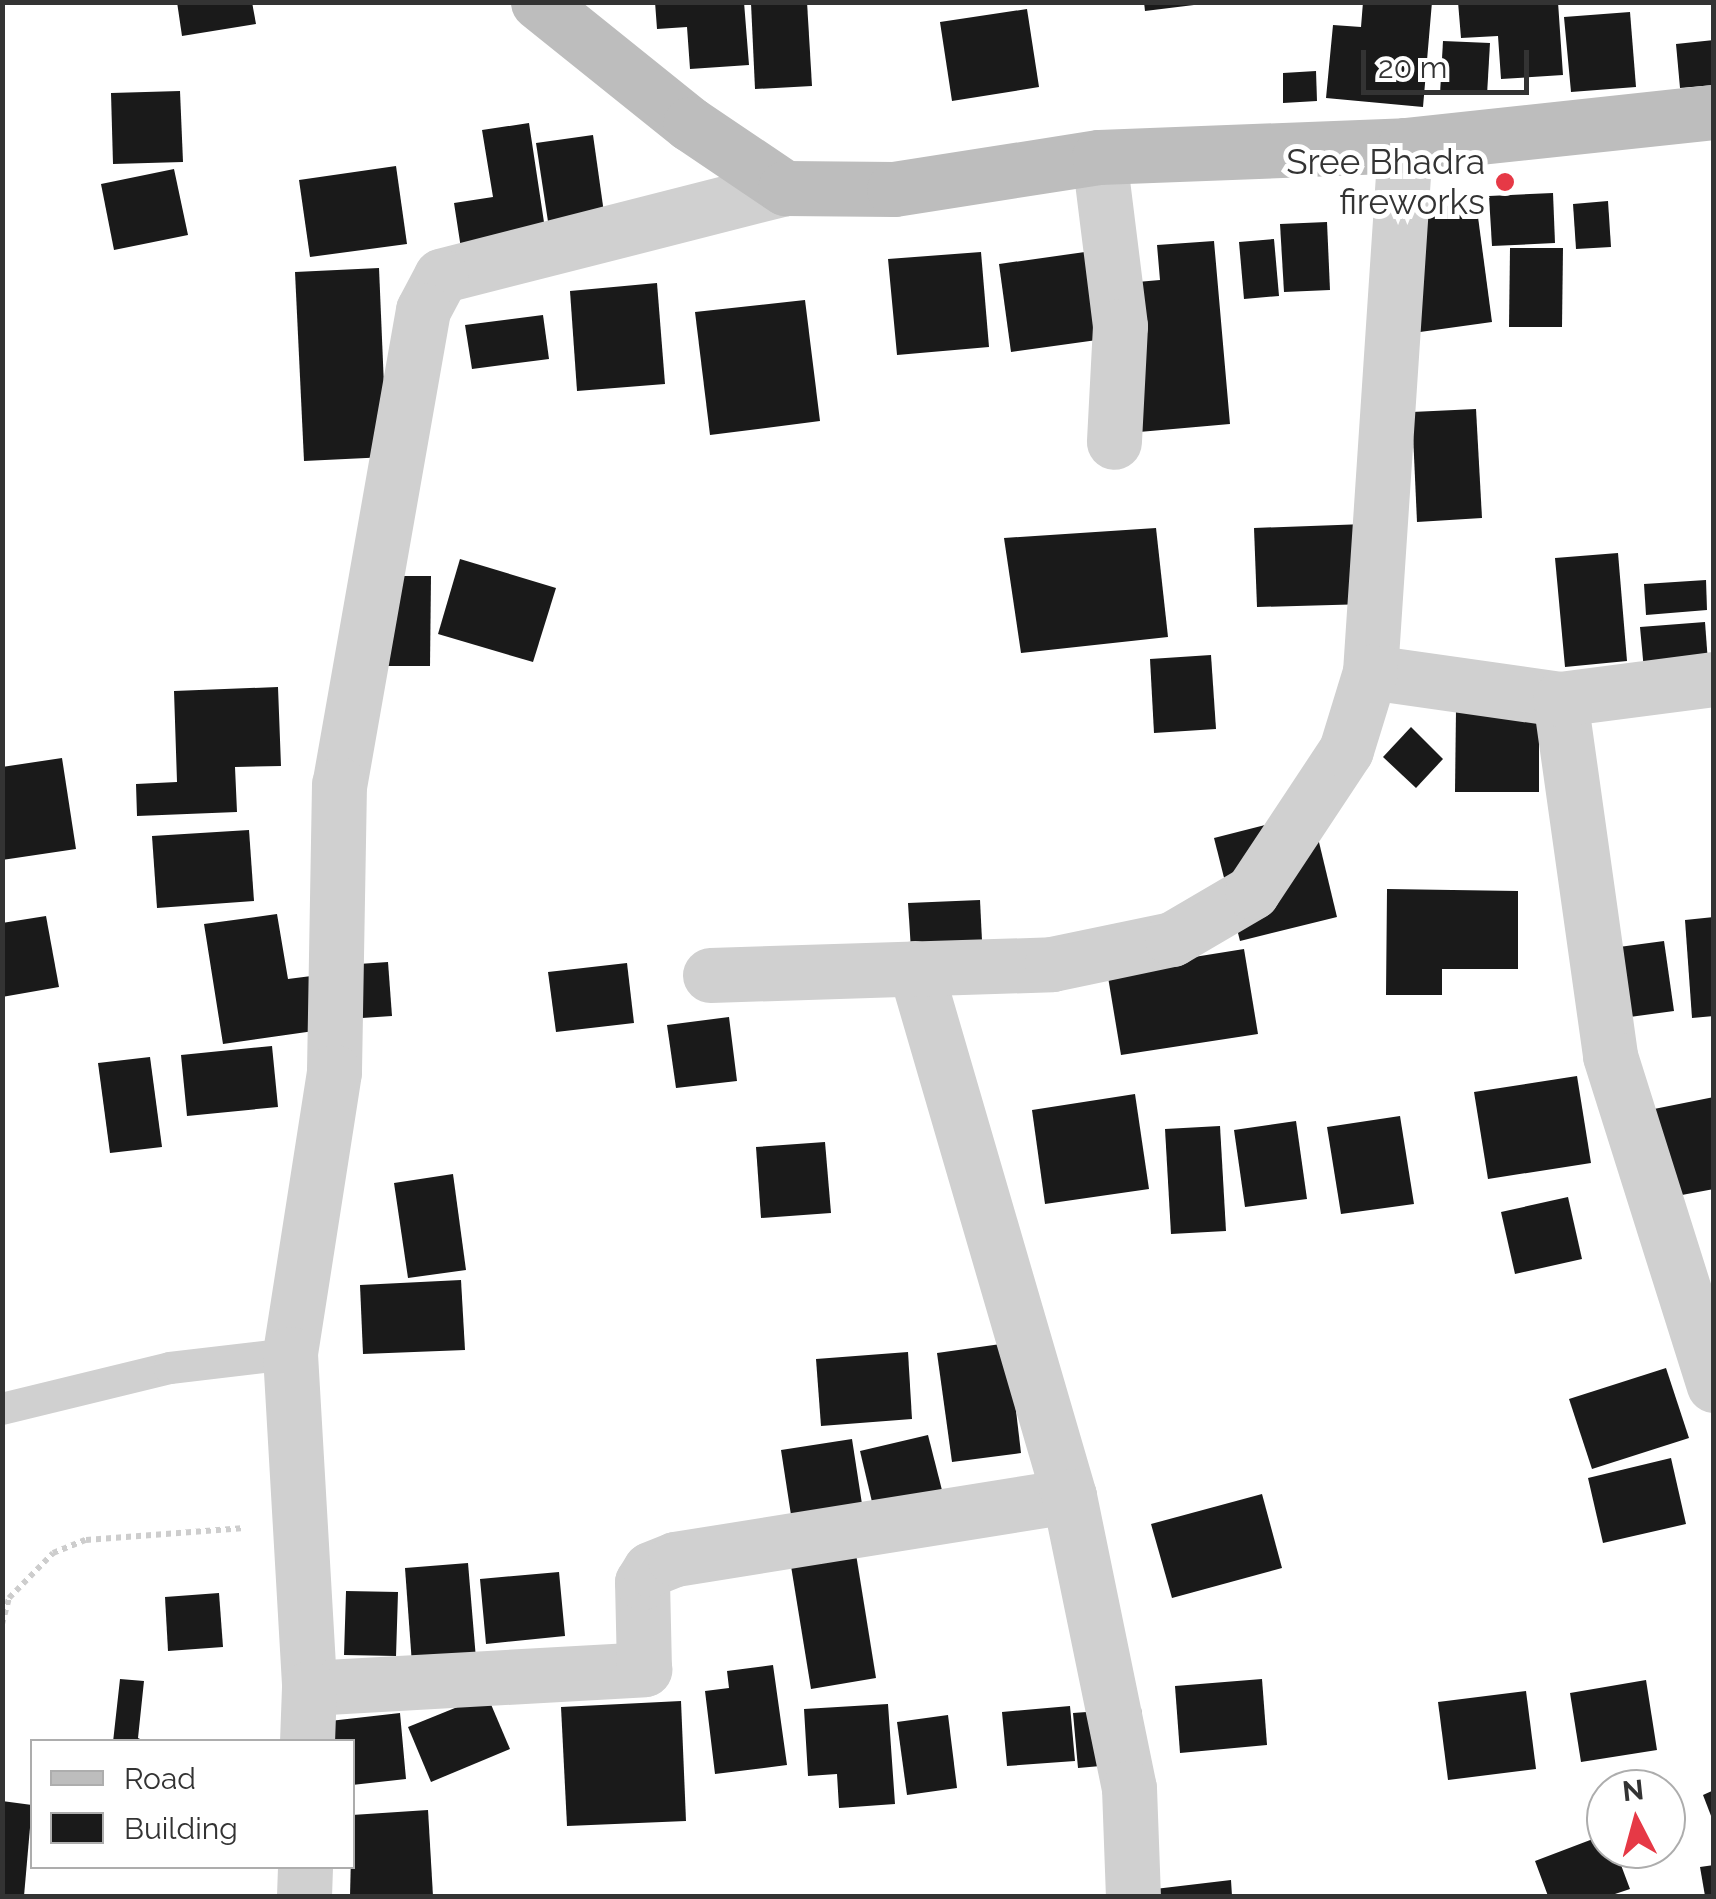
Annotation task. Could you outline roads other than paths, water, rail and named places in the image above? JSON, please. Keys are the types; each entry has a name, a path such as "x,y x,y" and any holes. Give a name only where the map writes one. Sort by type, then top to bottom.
{"main road":[{"path":"538,2 690,124 785,188 894,190 1099,157 1405,145 1714,112"}],"street":[{"path":"710,974 1052,964 1172,939 1252,892 1346,750 1370,672 1405,145"},
{"path":"1099,157 1120,326 1114,442"},
{"path":"308,1739 309,1688 296,1524 290,1354 334,1072 339,784 423,310 441,276 785,188"},
{"path":"1370,672 1560,699 1714,679"},
{"path":"1560,699 1610,1056 1714,1385"},
{"path":"915,968 1070,1496 1129,1788 1133,1896"},
{"path":"309,1688 644,1669 642,1582 650,1570 675,1559 1070,1496"},
{"path":"304,1869 304,1896"}],"lane":[{"path":"2,1409 170,1368 290,1354"}],"place":[{"name":"Sree Bhadra fireworks","path":"1505,182"}]}
